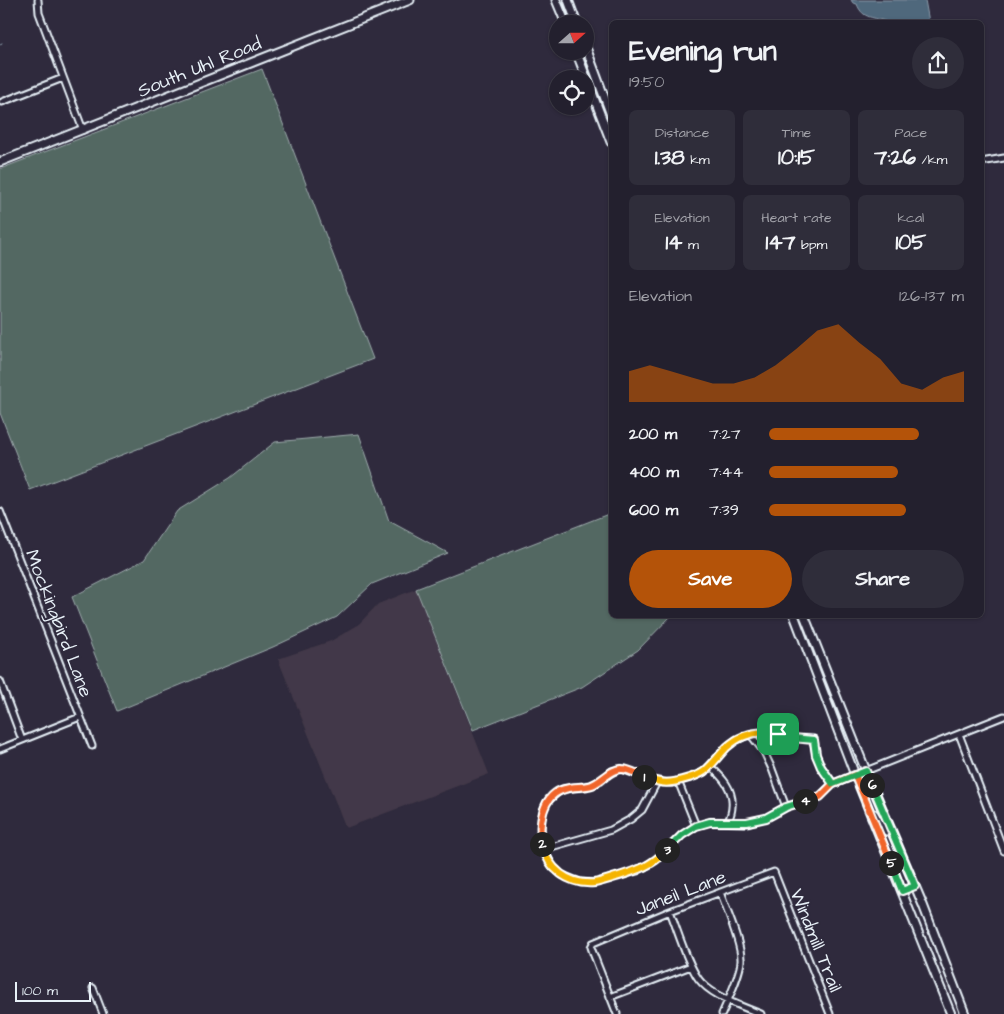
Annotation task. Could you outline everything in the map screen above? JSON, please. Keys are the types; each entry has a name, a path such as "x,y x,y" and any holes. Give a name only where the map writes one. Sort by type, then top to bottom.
{"main road":[{"name":"South Uhl Road","path":"0,162 410,0"},
{"path":"556,0 562,15"},
{"path":"568,0 574,15"},
{"path":"580,60 609,128"},
{"path":"591,60 609,110"},
{"path":"795,618 864,798 951,1014"},
{"path":"805,618 866,771 915,886 965,1014"},
{"path":"864,798 883,828 886,831 891,829"},
{"path":"902,891 915,886"}],"street":[{"path":"38,0 39,13 83,130"},
{"path":"2,102 63,78"},
{"path":"984,161 1004,158"},
{"name":"Mockingbird Lane","path":"0,511 92,746"},
{"path":"0,681 22,740"},
{"path":"833,784 821,767 816,755 814,740 792,738 766,732 750,734 736,740 727,747 704,772 673,783 657,782 622,769 612,771 601,781 592,785 563,789 547,802 543,811 541,839 552,866 562,875 580,882 594,883 648,866 682,835 696,826 710,822 747,822 766,818 786,807 820,797 833,784 1004,716"},
{"path":"0,749 80,717"},
{"path":"750,734 764,752 786,807"},
{"path":"959,734 1004,851"},
{"path":"710,766 725,781 731,793 732,806 728,822"},
{"path":"678,781 696,826"},
{"path":"544,849 611,830 631,819 642,810 657,782"},
{"name":"Janeil Lane","path":"610,997 591,947 593,943 670,911 774,872 776,876"},
{"name":"Windmill Trail","path":"776,876 830,1014"},
{"path":"720,892 742,957 741,965 722,1014"},
{"path":"670,911 691,966 702,983 728,1000 761,1014"},
{"path":"617,1014 610,997 691,966"},
{"path":"93,988 103,1014"}],"shaded area":[{"path":"416,589 489,774 346,828 278,659 331,641 358,625 378,604"}],"green space":[{"path":"262,69 373,359 30,490 0,413 0,169"},
{"path":"359,434 389,521 448,553 372,584 337,617 273,647 117,711 72,597 144,560 177,511 230,478 275,442"},
{"path":"609,514 609,618 669,618 638,650 582,687 473,730 416,589"}],"water":[{"path":"851,0 925,0 929,20 882,20 862,13 857,4"}],"route":[{"path":"778,734 766,732 750,734 736,740 704,772 673,783 657,782 626,770 617,769 592,785 563,789 556,793 547,802 543,811 541,826 541,839 552,866 562,875 580,882 594,883 637,871 656,860 682,835 696,826 710,822 747,822 766,818 786,807 820,797 833,784 855,775 902,891 915,886 866,771 833,784 821,767 816,755 814,740 792,738 778,734"}]}
